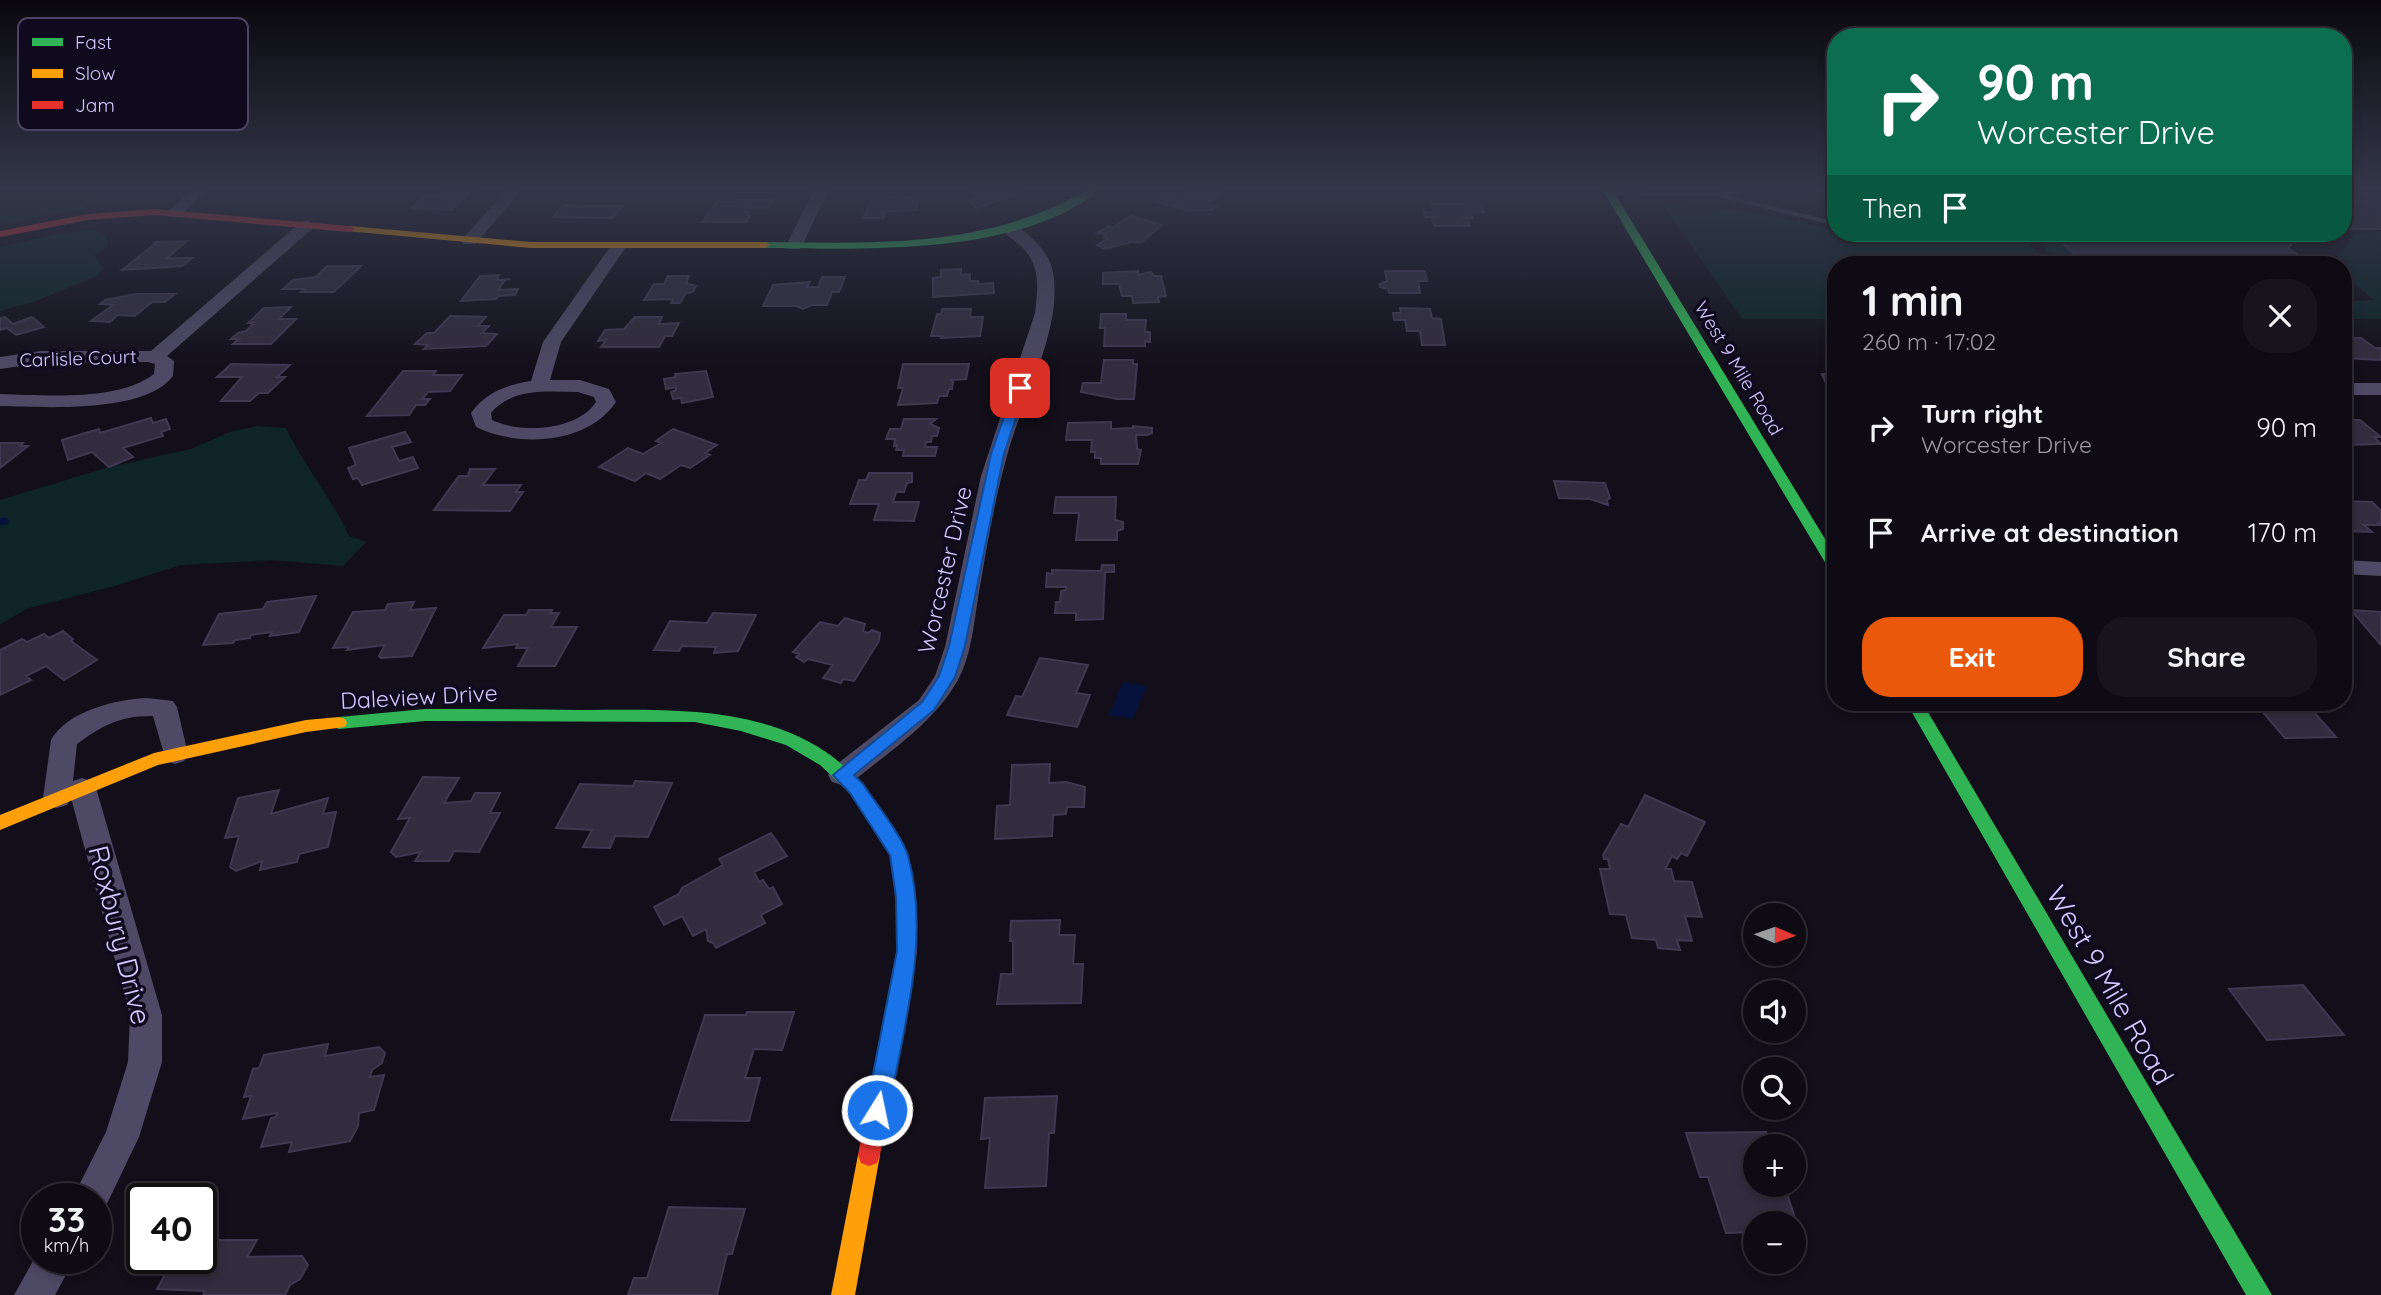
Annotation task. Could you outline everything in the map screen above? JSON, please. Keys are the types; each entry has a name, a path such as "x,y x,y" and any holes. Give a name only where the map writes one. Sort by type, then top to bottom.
{"street":[{"name":"Carlisle Court","path":"156,357 279,249"},
{"path":"539,386 552,342 616,249"},
{"name":"Worcester Drive","path":"842,775 928,706 947,677 957,646 998,454 1036,341 1043,307 1046,279 1042,263 1032,249"},
{"name":"West 9 Mile Road","path":"1643,249 1827,554"},
{"name":"Carlisle Court","path":"0,363 41,357 156,357 165,361 167,366 162,377 147,387 124,396 103,399 0,400"},
{"path":"539,386 587,387 604,395 605,406 597,416 584,423 555,431 502,431 483,423 481,413 492,400 513,391 539,386"},
{"path":"2352,388 2381,388"},
{"path":"1812,530 1827,532"},
{"path":"2352,567 2381,569"},
{"path":"69,793 64,740 92,719 128,706 164,707 175,754"},
{"name":"West 9 Mile Road","path":"1919,711 2260,1295"},
{"name":"Daleview Drive","path":"0,823 153,759 306,726 425,715 695,716 742,725 792,741 827,761 842,775"},
{"path":"842,775 856,788 899,854 906,897 907,951 844,1295"},
{"name":"Roxbury Drive","path":"69,793 146,1016 145,1062 122,1137 98,1183"},
{"path":"33,1295 47,1274"}],"green space":[{"path":"0,249 104,249 94,255 103,269 97,276 36,301 0,311"},
{"path":"1694,249 2034,249 2042,256 1827,256 1827,319 1742,319"},
{"path":"2046,249 2069,249 2077,256 2053,256"},
{"path":"2344,249 2381,249 2381,319 2352,319 2352,301 2374,300 2352,282 2352,263 2357,264 2352,262 2352,256 2339,256"},
{"path":"257,426 286,428 349,536 366,542 343,566 273,560 181,565 111,587 29,608 0,624 0,500 109,467 191,449 230,432"}],"water":[{"path":"1123,682 1147,686 1133,719 1109,715"}],"building":[{"path":"148,249 177,249 167,258 192,258 182,266 122,270"},
{"path":"2069,249 2290,249 2299,256 2077,256"},
{"path":"327,266 361,266 334,292 283,289 293,280 316,277"},
{"path":"961,269 961,275 970,274 970,281 978,281 978,284 993,283 994,293 933,297 933,278 941,277 941,270"},
{"path":"1138,271 1138,275 1151,272 1154,276 1161,276 1166,296 1158,297 1159,302 1133,303 1132,296 1122,296 1119,284 1103,284 1103,273"},
{"path":"1385,271 1425,271 1427,281 1418,281 1420,293 1389,293 1388,289 1380,287 1379,284 1387,281"},
{"path":"499,275 497,280 510,279 505,280 498,290 518,289 515,295 461,301 480,276"},
{"path":"668,276 689,276 686,283 696,286 693,292 686,293 680,303 671,303 673,299 644,300 654,284 664,284"},
{"path":"822,277 845,277 839,292 832,292 827,305 812,305 803,309 796,306 763,306 773,285 810,282 807,287 818,287"},
{"path":"136,294 175,294 165,302 152,302 135,316 118,315 110,322 91,321 113,305 100,304 105,300"},
{"path":"291,307 279,319 296,319 271,344 233,344 239,339 231,339 246,331 254,323 248,323 264,308"},
{"path":"1400,308 1430,309 1432,318 1441,319 1445,345 1422,345 1420,331 1407,331 1405,320 1394,320 1393,313 1401,313"},
{"path":"942,309 971,309 970,317 983,317 980,336 931,336 937,314 941,314"},
{"path":"1101,314 1126,314 1126,320 1146,320 1145,332 1150,332 1150,342 1145,341 1145,346 1104,346 1105,328 1100,328"},
{"path":"450,316 486,317 478,326 489,326 482,333 497,334 486,346 424,349 428,345 415,344 427,333 434,333"},
{"path":"5,317 13,324 32,317 44,327 16,335 7,328 0,330 0,318"},
{"path":"635,317 662,317 659,324 679,323 672,336 665,336 659,347 601,347 606,340 598,341 605,330 624,329"},
{"path":"2352,338 2361,338 2375,348 2381,348 2381,360 2352,358"},
{"path":"1104,360 1133,360 1133,364 1137,364 1134,399 1117,399 1081,392 1083,383 1101,383"},
{"path":"231,364 290,365 277,377 285,377 268,393 259,393 250,401 221,401 242,377 217,377"},
{"path":"903,364 969,364 966,379 951,380 952,389 949,389 947,396 939,396 937,403 898,405 903,388 898,388"},
{"path":"403,371 436,371 433,375 462,375 450,391 428,392 422,399 430,399 425,405 416,405 409,415 367,416"},
{"path":"706,371 713,397 682,403 681,398 673,399 671,392 676,390 676,387 666,389 664,379 676,377 675,374"},
{"path":"151,418 153,423 166,419 170,429 161,432 163,436 123,448 133,457 109,467 92,452 68,460 62,440 99,429 100,433"},
{"path":"904,419 936,419 930,424 939,428 937,436 932,436 931,442 926,442 925,447 937,447 935,456 903,456 904,450 896,450 897,445 894,446 895,439 886,439 890,429 901,429"},
{"path":"2352,420 2360,420 2381,437 2374,437 2381,444 2352,445"},
{"path":"1111,422 1111,429 1133,426 1152,428 1152,433 1136,435 1137,449 1141,450 1138,464 1101,464 1101,458 1095,458 1095,452 1091,452 1092,440 1066,440 1068,423"},
{"path":"673,429 717,445 705,453 710,455 690,468 681,465 660,479 646,473 635,481 599,467 628,448 643,454 661,443 656,441"},
{"path":"405,432 411,442 392,447 399,461 413,457 418,468 362,485 358,478 353,479 348,468 356,465 349,448"},
{"path":"0,443 23,443 20,446 28,446 0,468"},
{"path":"470,469 495,469 483,485 521,485 516,492 523,492 510,511 434,510 459,476 468,476"},
{"path":"869,473 912,473 912,482 907,483 904,492 896,492 893,502 919,502 914,521 874,520 879,504 850,504 859,480 866,480"},
{"path":"1554,481 1605,483 1610,498 1607,500 1608,505 1590,499 1559,498"},
{"path":"1056,497 1116,497 1115,520 1123,522 1123,529 1117,531 1117,540 1076,540 1079,513 1054,513"},
{"path":"2352,501 2372,502 2381,511 2381,523 2378,523 2380,525 2364,525 2372,532 2352,531"},
{"path":"1102,565 1114,565 1114,572 1105,572 1103,619 1076,620 1076,613 1055,613 1056,602 1060,602 1061,591 1066,590 1066,587 1046,587 1047,573 1052,574 1052,570 1101,571"},
{"path":"316,596 299,632 270,636 272,632 251,635 250,638 235,640 233,643 203,645 219,614 263,609 267,602"},
{"path":"414,602 410,610 436,608 412,656 381,658 379,656 385,645 347,650 349,647 333,648 353,612 385,610 388,604"},
{"path":"529,610 552,610 550,613 559,613 551,627 577,627 555,666 518,666 528,648 516,648 518,644 483,648 504,615 526,615"},
{"path":"2352,610 2381,612 2381,645 2352,611"},
{"path":"713,613 756,615 738,651 714,653 716,647 682,646 679,651 654,650 670,621 707,623"},
{"path":"845,618 865,624 863,631 880,633 879,641 854,681 843,679 841,683 823,678 833,665 808,659 804,662 796,657 799,654 793,652 820,622 838,626"},
{"path":"63,631 73,639 71,641 97,660 64,680 46,666 26,676 31,680 0,695 0,650 22,639 27,642 44,634 49,638"},
{"path":"1040,658 1088,665 1076,693 1090,695 1077,727 1007,715 1016,696 1022,697"},
{"path":"2262,711 2313,711 2336,737 2285,738"},
{"path":"1050,764 1049,783 1066,782 1085,787 1084,807 1067,807 1066,814 1053,815 1052,836 995,839 997,806 1010,805 1012,765"},
{"path":"423,777 459,778 444,803 471,801 475,793 500,793 490,813 500,813 479,852 454,851 449,861 415,861 421,852 396,857 391,852 410,818 398,819"},
{"path":"635,781 672,783 648,837 615,836 610,848 583,847 592,830 556,828 580,784 633,786"},
{"path":"279,790 271,814 328,798 323,814 336,812 328,847 299,854 297,862 260,870 262,861 236,871 230,867 239,836 225,838 238,798"},
{"path":"1645,795 1705,822 1687,856 1681,853 1677,859 1672,856 1665,869 1671,869 1674,881 1692,882 1702,917 1685,916 1692,941 1677,940 1680,950 1658,948 1656,940 1632,938 1626,915 1610,914 1600,869 1610,869 1608,859 1604,859 1603,855 1621,824 1628,827"},
{"path":"771,833 787,856 754,872 759,882 763,880 769,889 773,887 782,904 761,915 765,923 716,948 708,941 706,929 693,936 682,916 664,925 654,907 723,865 719,859"},
{"path":"1060,920 1059,935 1075,935 1073,964 1083,964 1081,1003 997,1004 1001,974 1013,974 1011,921"},
{"path":"2303,985 2344,1035 2267,1040 2229,989"},
{"path":"747,1012 794,1012 782,1050 754,1049 745,1078 760,1078 749,1121 671,1120 705,1015 746,1015"},
{"path":"328,1044 325,1056 379,1047 385,1053 382,1063 372,1070 370,1077 384,1075 374,1110 359,1113 358,1126 350,1141 289,1152 292,1142 261,1147 271,1118 276,1117 277,1113 243,1119 251,1096 244,1097 253,1069 259,1068 264,1055"},
{"path":"1057,1096 1054,1133 1049,1133 1046,1186 985,1188 990,1138 981,1139 985,1098"},
{"path":"1766,1132 1767,1134 1743,1134 1743,1197 1788,1197 1793,1211 1743,1211 1743,1232 1726,1233 1708,1177 1700,1177 1686,1133"},
{"path":"669,1207 745,1209 732,1254 727,1254 717,1295 628,1295 634,1278 647,1278"},
{"path":"217,1240 257,1240 247,1257 302,1256 308,1265 300,1279 290,1285 285,1295 203,1295 205,1291 157,1289 165,1274 217,1274"}],"waterway":[{"path":"0,522 5,521"}],"traffic: fast":[{"path":"1643,249 1827,554"},
{"path":"1919,711 2260,1295"},
{"path":"339,723 425,715 695,716 742,725 792,741 826,761 856,788 899,854 900,861"}],"traffic: slow":[{"path":"0,823 154,759 306,726 339,723"},
{"path":"843,1295 869,1155"}],"traffic: jam":[{"path":"869,1155 907,951 906,897 900,861"}],"route":[{"path":"877,1110 907,951 906,897 899,854 856,788 842,775 928,706 947,677 957,646 998,454 1020,388"}]}
